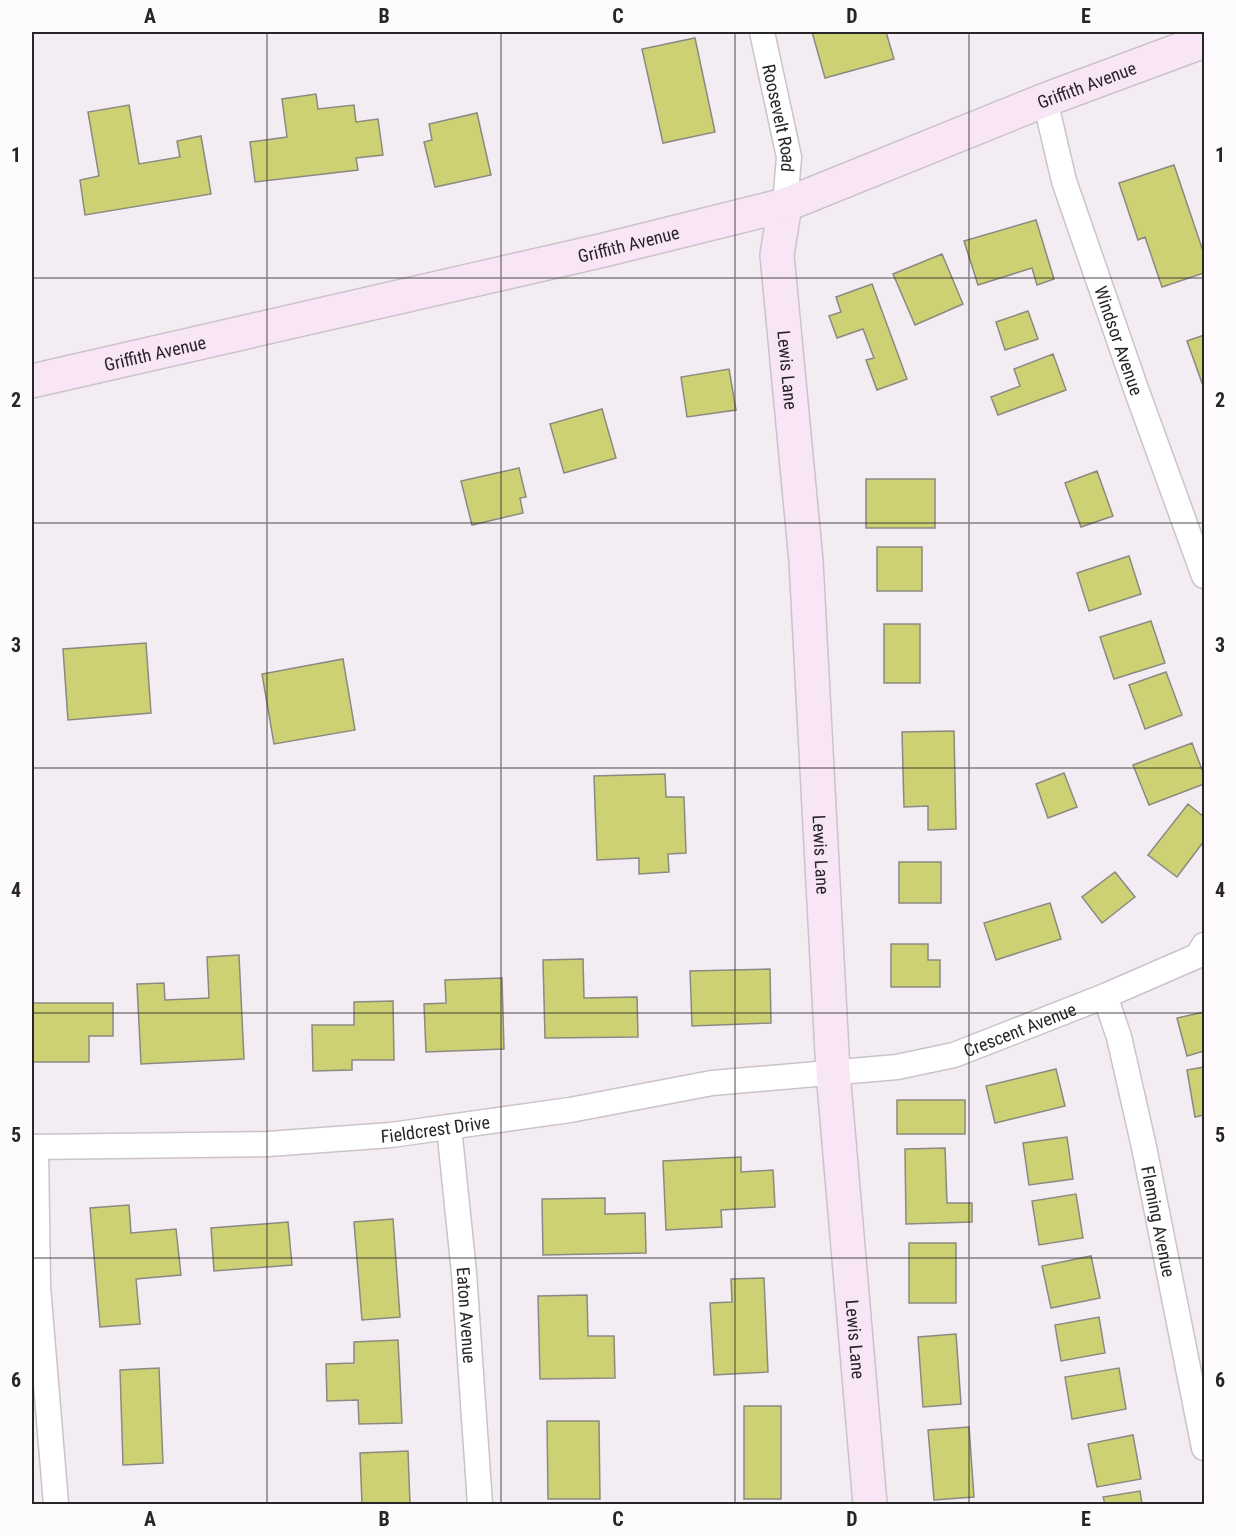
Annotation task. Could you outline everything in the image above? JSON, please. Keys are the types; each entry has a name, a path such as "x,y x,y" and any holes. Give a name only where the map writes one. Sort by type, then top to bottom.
{"street":[{"name":"Roosevelt Road","path":"762,32 789,158 784,205"},
{"name":"Griffith Avenue","path":"32,381 604,250 784,205 1045,100 1204,41"},
{"name":"Windsor Avenue","path":"1045,100 1064,181 1204,576"},
{"name":"Lewis Lane","path":"784,205 777,255 806,561 833,1072 870,1504"},
{"name":"Crescent Avenue","path":"833,1072 897,1067 954,1055 1105,996 1202,951"},
{"name":"Fleming Avenue","path":"1105,996 1119,1037 1144,1147 1204,1448"},
{"name":"Fieldcrest Drive","path":"34,1147 268,1144 391,1136 570,1110 712,1083 833,1072"},
{"name":"Eaton Avenue","path":"449,1127 464,1273 480,1504"},
{"path":"34,1147 38,1287 56,1504"}],"building":[{"path":"812,32 886,32 894,59 825,78"},
{"path":"695,38 715,132 663,143 642,49"},
{"path":"316,94 318,109 354,105 356,122 378,119 383,155 356,158 358,170 255,182 250,142 287,137 282,99"},
{"path":"129,105 139,164 180,157 177,141 201,136 211,194 85,215 80,180 99,176 88,112"},
{"path":"477,113 491,175 435,187 424,142 432,140 429,124"},
{"path":"1174,165 1204,254 1204,273 1162,287 1145,237 1138,240 1119,183"},
{"path":"1036,220 1054,279 1037,285 1032,268 978,285 964,241"},
{"path":"942,254 963,304 915,325 893,274"},
{"path":"872,284 907,379 877,390 866,360 874,358 863,329 837,338 829,316 841,312 836,297"},
{"path":"1028,311 1038,339 1005,350 996,322"},
{"path":"1204,335 1204,383 1202,383 1187,341"},
{"path":"1053,354 1066,390 998,415 991,397 1020,386 1014,369"},
{"path":"729,369 736,410 687,417 681,377"},
{"path":"602,409 616,458 564,473 550,424"},
{"path":"519,468 526,497 520,498 523,513 472,525 461,481"},
{"path":"1097,471 1113,516 1081,527 1065,483"},
{"path":"866,479 935,479 935,528 866,528"},
{"path":"877,547 922,547 922,591 877,591"},
{"path":"1129,556 1141,594 1089,611 1077,573"},
{"path":"1151,621 1165,663 1114,679 1100,637"},
{"path":"884,624 920,624 920,683 884,683"},
{"path":"146,643 151,713 68,720 63,649"},
{"path":"343,659 355,730 274,744 262,674"},
{"path":"1166,672 1182,715 1145,729 1129,685"},
{"path":"954,731 956,829 928,830 928,806 904,807 902,732"},
{"path":"1192,743 1204,775 1204,784 1149,805 1133,765"},
{"path":"1064,773 1077,807 1048,818 1036,784"},
{"path":"665,774 666,797 684,797 686,853 668,854 669,872 639,874 639,858 597,860 594,776"},
{"path":"1188,804 1204,817 1204,841 1177,877 1148,855"},
{"path":"899,862 941,862 941,903 899,903"},
{"path":"1115,872 1135,897 1102,923 1082,897"},
{"path":"1050,903 1061,939 996,960 984,923"},
{"path":"891,944 928,944 928,960 940,960 940,987 891,987"},
{"path":"239,955 244,1059 141,1064 137,984 164,983 165,1000 209,998 207,957"},
{"path":"583,959 584,998 637,997 638,1037 545,1038 543,960"},
{"path":"770,969 771,1023 692,1026 690,971"},
{"path":"502,978 504,1049 426,1052 424,1004 446,1003 445,980"},
{"path":"393,1001 394,1060 352,1060 352,1070 313,1071 312,1025 354,1025 354,1002"},
{"path":"32,1003 113,1003 113,1036 89,1036 89,1062 32,1062"},
{"path":"1204,1012 1204,1051 1187,1056 1177,1018"},
{"path":"1204,1067 1204,1115 1195,1117 1187,1070"},
{"path":"1056,1069 1065,1106 995,1123 986,1086"},
{"path":"897,1100 965,1100 965,1134 897,1134"},
{"path":"1067,1137 1073,1179 1029,1185 1023,1143"},
{"path":"945,1148 947,1203 972,1203 972,1222 906,1224 905,1149"},
{"path":"741,1157 741,1172 773,1170 775,1207 721,1210 722,1227 666,1230 663,1161"},
{"path":"1076,1194 1083,1238 1039,1245 1032,1201"},
{"path":"605,1198 605,1214 645,1213 646,1253 543,1255 542,1199"},
{"path":"129,1205 131,1233 176,1229 181,1275 136,1279 140,1324 100,1327 90,1208"},
{"path":"393,1219 400,1317 362,1320 354,1222"},
{"path":"288,1222 292,1265 214,1271 211,1228"},
{"path":"909,1243 956,1243 956,1303 909,1303"},
{"path":"1091,1256 1100,1298 1051,1308 1042,1266"},
{"path":"764,1278 768,1372 714,1375 710,1303 732,1302 731,1279"},
{"path":"587,1295 588,1336 614,1336 615,1378 540,1379 538,1296"},
{"path":"1099,1317 1105,1353 1061,1361 1055,1325"},
{"path":"956,1334 961,1404 923,1407 918,1337"},
{"path":"398,1340 402,1423 359,1424 358,1400 327,1401 326,1364 354,1363 354,1342"},
{"path":"159,1368 163,1463 123,1465 120,1370"},
{"path":"1119,1368 1126,1409 1072,1419 1065,1377"},
{"path":"744,1406 781,1406 781,1499 744,1499"},
{"path":"547,1421 599,1421 600,1499 548,1499"},
{"path":"969,1427 974,1497 934,1500 928,1430"},
{"path":"1133,1435 1141,1479 1097,1487 1088,1444"},
{"path":"408,1451 410,1504 362,1504 360,1453"},
{"path":"1140,1491 1142,1504 1105,1504 1103,1497"}]}
